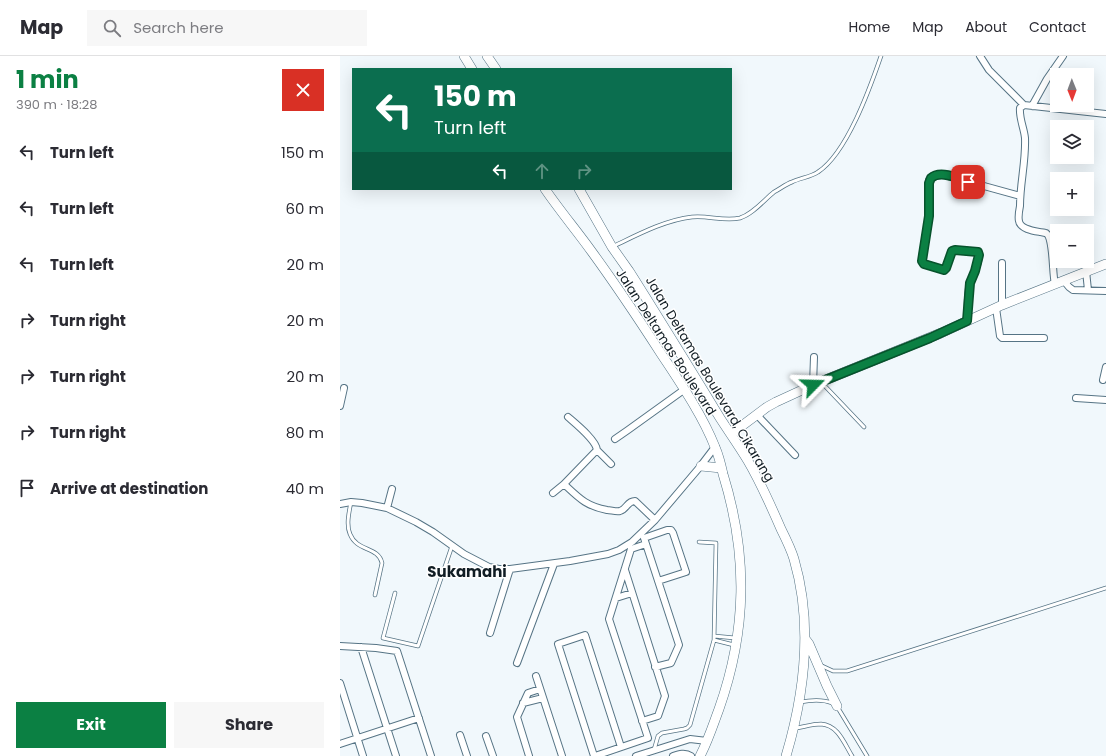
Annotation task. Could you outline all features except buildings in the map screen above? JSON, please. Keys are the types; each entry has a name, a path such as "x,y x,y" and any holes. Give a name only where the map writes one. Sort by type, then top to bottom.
{"street":[{"path":"464,56 471,68"},
{"path":"487,56 495,68"},
{"path":"980,56 990,70 1024,105 1106,114"},
{"path":"1032,106 1047,79 1063,56"},
{"path":"1024,105 1020,108 1025,137 1019,222 1028,229 1044,232 1048,235 1052,252 1054,279 1073,290 1106,291"},
{"path":"967,321 970,283 979,255 978,252 952,251 944,270 923,262 922,258 929,216 929,180 937,174 944,175 1020,196"},
{"name":"Jalan Deltamas Boulevard","path":"547,190 608,274 684,389 715,447 722,468 733,512 740,552 742,593 737,642 726,688 707,742 700,756"},
{"name":"Jalan Deltamas Boulevard, Cikarang","path":"580,190 612,247 629,271 748,462 790,547 800,585 806,640 804,672 799,702 794,728 786,756"},
{"path":"1002,263 999,306 1000,336 1008,339 1044,338"},
{"path":"731,434 776,402 817,383 926,339 999,306 1106,264"},
{"path":"1086,271 1088,290"},
{"path":"814,357 817,383"},
{"path":"1103,380 1106,367"},
{"path":"340,406 344,388"},
{"path":"615,439 684,389"},
{"path":"1076,398 1106,400"},
{"path":"757,415 795,455"},
{"path":"568,417 585,432 596,445 597,450 611,464"},
{"path":"340,504 351,502 387,508 416,522 464,554 489,567 510,569 554,564 597,557 619,550 632,542 655,520 701,466 715,447"},
{"path":"553,493 564,484 597,450"},
{"path":"701,466 722,468"},
{"path":"564,484 581,499 596,507 619,511 630,502 635,501 655,520"},
{"path":"387,508 392,489"},
{"path":"656,667 671,663 679,645 658,581 644,538 671,530 686,572 658,581"},
{"path":"621,747 585,635 558,644 594,756 621,747 648,738 609,619 631,548 646,544"},
{"path":"516,663 554,564"},
{"path":"490,634 510,569"},
{"path":"625,570 665,696 658,716 642,720"},
{"path":"616,598 632,593"},
{"path":"806,640 837,706"},
{"path":"340,646 397,651 431,756"},
{"path":"361,647 396,756"},
{"path":"536,676 562,756"},
{"path":"340,683 363,756"},
{"path":"529,756 516,717 528,693 540,689"},
{"path":"523,703 543,698"},
{"path":"340,744 419,718"},
{"path":"460,735 467,756"},
{"path":"486,736 493,756"},
{"path":"636,756 690,739 707,742"},
{"path":"673,756 686,754 691,756"}],"lane":[{"path":"612,247 670,221 692,217 728,219 741,217 758,207 773,193 790,182 817,172 832,159 849,132 870,88 881,56"},
{"path":"817,383 864,427"},
{"path":"351,502 348,523 350,533 357,544 378,554 382,563 375,595"},
{"path":"654,750 658,736 662,733 684,729 690,725 714,640 716,543 699,542"},
{"path":"395,593 383,638 418,646 452,546"},
{"path":"818,664 833,671 847,671 1106,588"},
{"path":"714,636 737,642"},
{"path":"714,640 737,642"},
{"path":"799,702 816,700 829,702 837,706 867,756"},
{"path":"794,728 820,724 831,727 838,733 852,756"}],"district":[{"name":"Sukamahi","path":"467,571"}],"route":[{"path":"813,385 930,338 967,321 969,289 979,255 978,252 952,251 944,270 924,264 922,261 929,216 929,180 937,174 968,182"}]}
